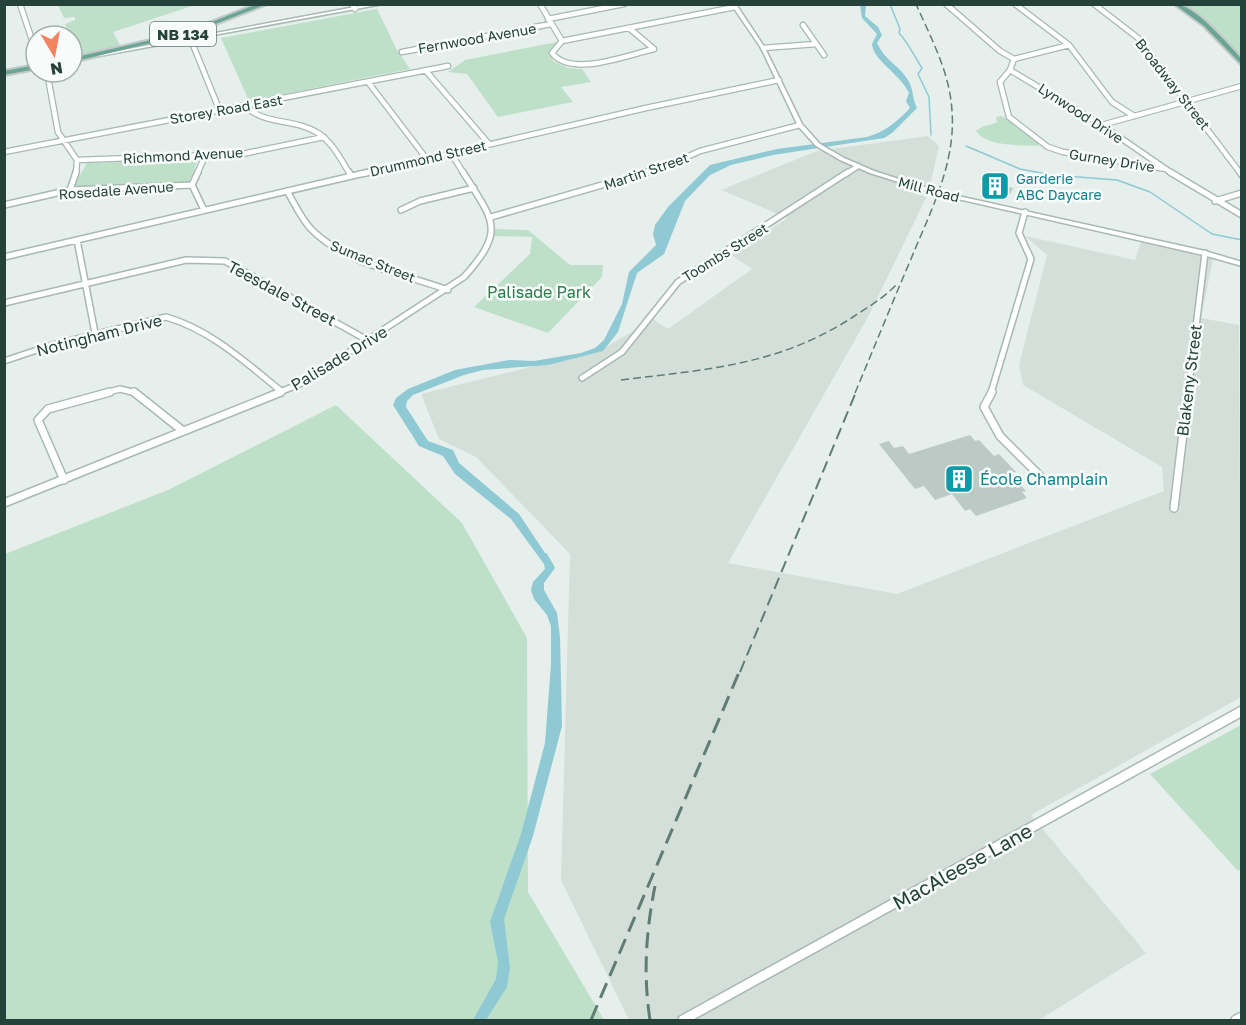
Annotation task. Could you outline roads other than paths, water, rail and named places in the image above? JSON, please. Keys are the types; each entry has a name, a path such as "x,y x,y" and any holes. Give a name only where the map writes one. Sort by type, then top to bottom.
{"main road":[{"name":"NB 134","path":"84,58 188,33 264,4"},
{"path":"1177,4 1206,25 1242,63"},
{"path":"4,73 24,69"}],"street":[{"path":"20,4 27,24"},
{"path":"99,55 191,40 353,7 381,4"},
{"path":"540,4 562,41"},
{"path":"548,19 624,4"},
{"path":"946,4 1000,51 1014,59 1069,45"},
{"path":"1015,4 1069,45 1112,102 1134,116"},
{"name":"Broadway Street","path":"1094,4 1138,38 1242,175"},
{"path":"629,28 654,49 582,66 562,63 552,53 562,41 734,5"},
{"name":"Mill Road","path":"734,5 763,48 800,125 810,137 829,152 858,166 931,191 1205,253 1242,264"},
{"name":"Fernwood Avenue","path":"402,52 551,24"},
{"path":"803,25 824,55"},
{"path":"188,33 219,108"},
{"path":"763,48 816,44"},
{"name":"Gurney Drive","path":"1014,59 1010,70 1000,82 1007,115 1048,147 1063,152 1166,169"},
{"name":"Storey Road East","path":"4,152 219,108 245,106 448,66"},
{"name":"Lynwood Drive","path":"1010,70 1102,125 1215,201 1242,216"},
{"path":"426,71 489,144"},
{"name":"Drummond Street","path":"4,257 426,158 779,80"},
{"path":"368,82 426,158"},
{"path":"49,84 58,132 77,160 76,173 70,190"},
{"path":"1102,125 1242,86"},
{"path":"245,106 254,115 269,120 309,127 324,137 351,176"},
{"name":"Martin Street","path":"491,217 666,167 700,151 800,125"},
{"name":"Richmond Avenue","path":"77,160 242,154 324,137"},
{"path":"451,153 491,217"},
{"path":"204,210 192,185 205,156"},
{"name":"Toombs Street","path":"582,378 622,352 678,282 858,166"},
{"name":"Rosedale Avenue","path":"4,205 70,190 192,185"},
{"path":"401,210 420,201 474,188"},
{"name":"Sumac Street","path":"287,191 311,229 324,241 352,255 448,290"},
{"path":"1215,201 1242,193"},
{"path":"1025,212 1019,233 1031,259 994,388 984,407 1000,436 1042,478"},
{"name":"Palisade Drive","path":"4,503 300,384 448,290 464,277 483,255 492,233 491,217"},
{"path":"77,240 95,333"},
{"name":"Blakeny Street","path":"1174,508 1205,253"},
{"name":"Teesdale Street","path":"4,303 186,260 225,261 369,341"},
{"name":"Notingham Drive","path":"4,361 95,333 166,317 181,320 238,355 281,391"},
{"path":"64,480 38,420 48,409 120,389 133,391 183,431"},
{"name":"MacAleese Lane","path":"683,1020 1242,711"},
{"path":"1236,1020 1242,1017"}],"water":[{"path":"860,5 866,5 865,16 878,27 882,35 877,43 881,50 908,80 917,108 892,133 884,138 773,155 731,165 710,175 685,201 664,254 637,273 618,332 603,351 548,365 483,370 413,395 407,401 406,407 428,441 453,450 459,463 519,514 555,568 544,583 544,590 557,613 560,637 562,726 533,836 504,919 510,968 507,987 486,1020 473,1020 496,979 498,962 490,922 521,834 545,743 551,664 551,626 547,615 534,599 531,590 533,582 545,569 544,564 511,519 455,474 443,456 419,446 393,405 396,398 408,389 455,370 509,360 534,361 581,353 595,348 604,340 622,304 629,272 656,245 653,234 655,225 668,207 710,165 777,149 867,137 896,122 910,108 906,101 909,93 877,56 872,44 877,34 862,18"}],"waterway":[{"path":"890,4 900,29 899,33 922,68 918,74 929,97 931,135"},
{"path":"966,146 1020,169 1052,175 1117,180 1150,192 1212,234 1242,240"},
{"path":"546,554 553,566"}],"railway":[{"path":"855,393 933,205 950,150 952,111 948,83 916,4"},
{"path":"621,380 713,368 769,356 825,333 881,298 897,284"},
{"path":"740,672 856,392"},
{"path":"591,1020 740,670"},
{"path":"650,1020 646,953 655,886"}],"place":[{"name":"Garderie ABC Daycare","path":"995,186"},
{"name":"École Champlain","path":"959,479"}],"park label":[{"name":"Palisade Park","path":"539,292"}]}
